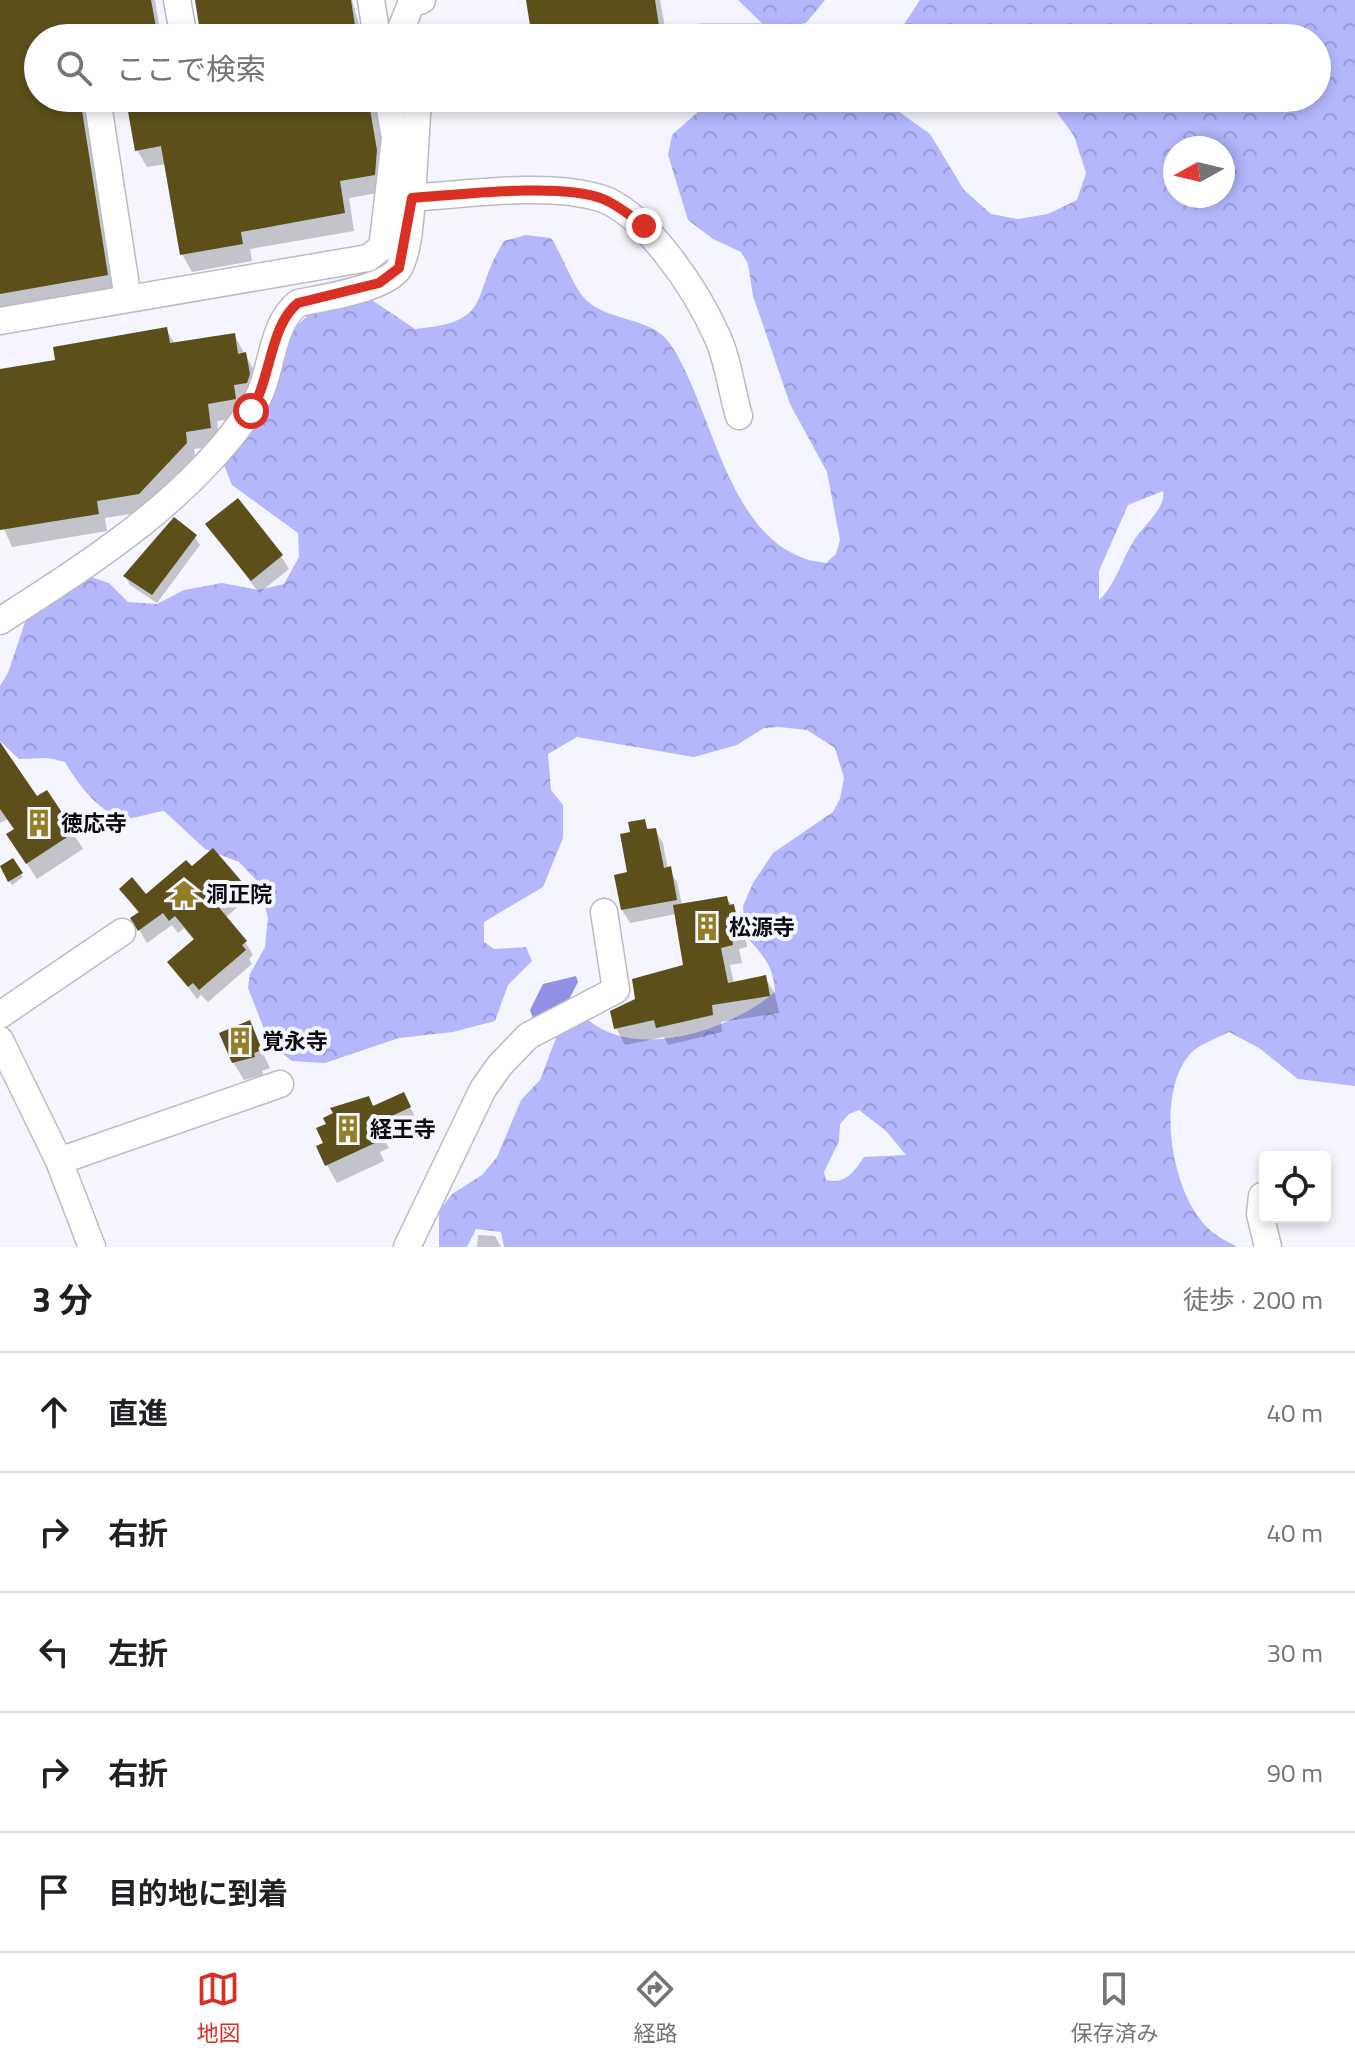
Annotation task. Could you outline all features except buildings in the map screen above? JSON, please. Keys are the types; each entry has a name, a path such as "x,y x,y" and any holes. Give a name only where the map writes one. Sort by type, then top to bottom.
{"street":[{"path":"177,0 181,24"},
{"path":"371,0 375,24"},
{"path":"403,24 411,4 422,0"},
{"path":"99,112 128,299"},
{"path":"0,321 368,258 381,248 383,241 395,138 390,112"},
{"path":"0,621 126,539 198,470 259,397 282,321 290,309 298,303 379,283 393,275 403,258 412,198 417,112"},
{"path":"412,198 491,192 546,192 601,198 622,209 656,239 712,325 739,416"},
{"path":"407,1247 483,1089 500,1065 528,1036 616,990 604,912"},
{"path":"0,1015 122,932"},
{"path":"0,1040 59,1161 92,1247"},
{"path":"59,1161 280,1084"},
{"path":"1262,1223 1268,1247"}],"green space":[{"path":"738,0 825,0 806,23 763,24"},
{"path":"920,0 1355,0 1355,1086 1298,1079 1259,1048 1229,1032 1191,1053 1180,1071 1173,1093 1172,1144 1177,1170 1197,1215 1211,1231 1237,1247 504,1247 501,1232 476,1229 467,1247 439,1247 439,1211 452,1194 482,1175 497,1157 521,1100 540,1080 556,1038 568,1022 587,1019 608,1032 631,1038 683,1036 734,1018 775,992 766,962 746,937 743,906 753,883 773,853 833,812 840,799 844,778 835,748 807,730 779,727 764,728 737,745 694,757 577,737 548,754 551,790 563,805 563,838 543,887 484,922 484,942 494,949 526,947 532,961 508,985 495,1021 453,1032 399,1038 325,1063 292,1061 270,1044 248,988 250,974 265,947 268,918 259,883 239,862 205,849 164,811 132,818 111,813 92,799 65,762 48,758 19,759 0,741 0,686 8,673 28,613 85,575 109,583 128,602 157,604 184,590 222,583 258,590 284,584 299,557 298,533 232,485 224,465 273,390 295,327 311,313 363,294 415,329 458,320 470,313 477,303 493,260 504,241 526,235 551,238 587,301 608,313 643,324 663,336 687,373 729,476 746,508 767,534 793,554 826,563 836,554 840,540 827,472 790,404 753,296 748,264 741,252 713,239 688,220 668,155 672,135 698,112 899,112 930,134 964,190 991,214 1018,219 1048,214 1077,200 1086,173 1074,136 1057,112 1331,112 1331,24 904,24","holes":["1163,491 1158,510 1135,539 1110,587 1099,600 1099,571 1128,505","859,1110 886,1131 906,1155 864,1157 844,1179 826,1180 824,1172 839,1141 840,1124 849,1114"]}],"shaded area":[{"path":"576,976 578,982 565,1007 541,1020 533,1018 530,1010 543,984"}],"place":[{"name":"徳応寺","path":"39,823"},
{"name":"洞正院","path":"184,894"},
{"name":"松源寺","path":"707,927"},
{"name":"覚永寺","path":"240,1041"},
{"name":"経王寺","path":"348,1129"}],"route":[{"path":"251,411 266,383 282,321 290,309 298,303 379,283 399,268 412,198 491,192 584,195 601,198 644,226"}]}
